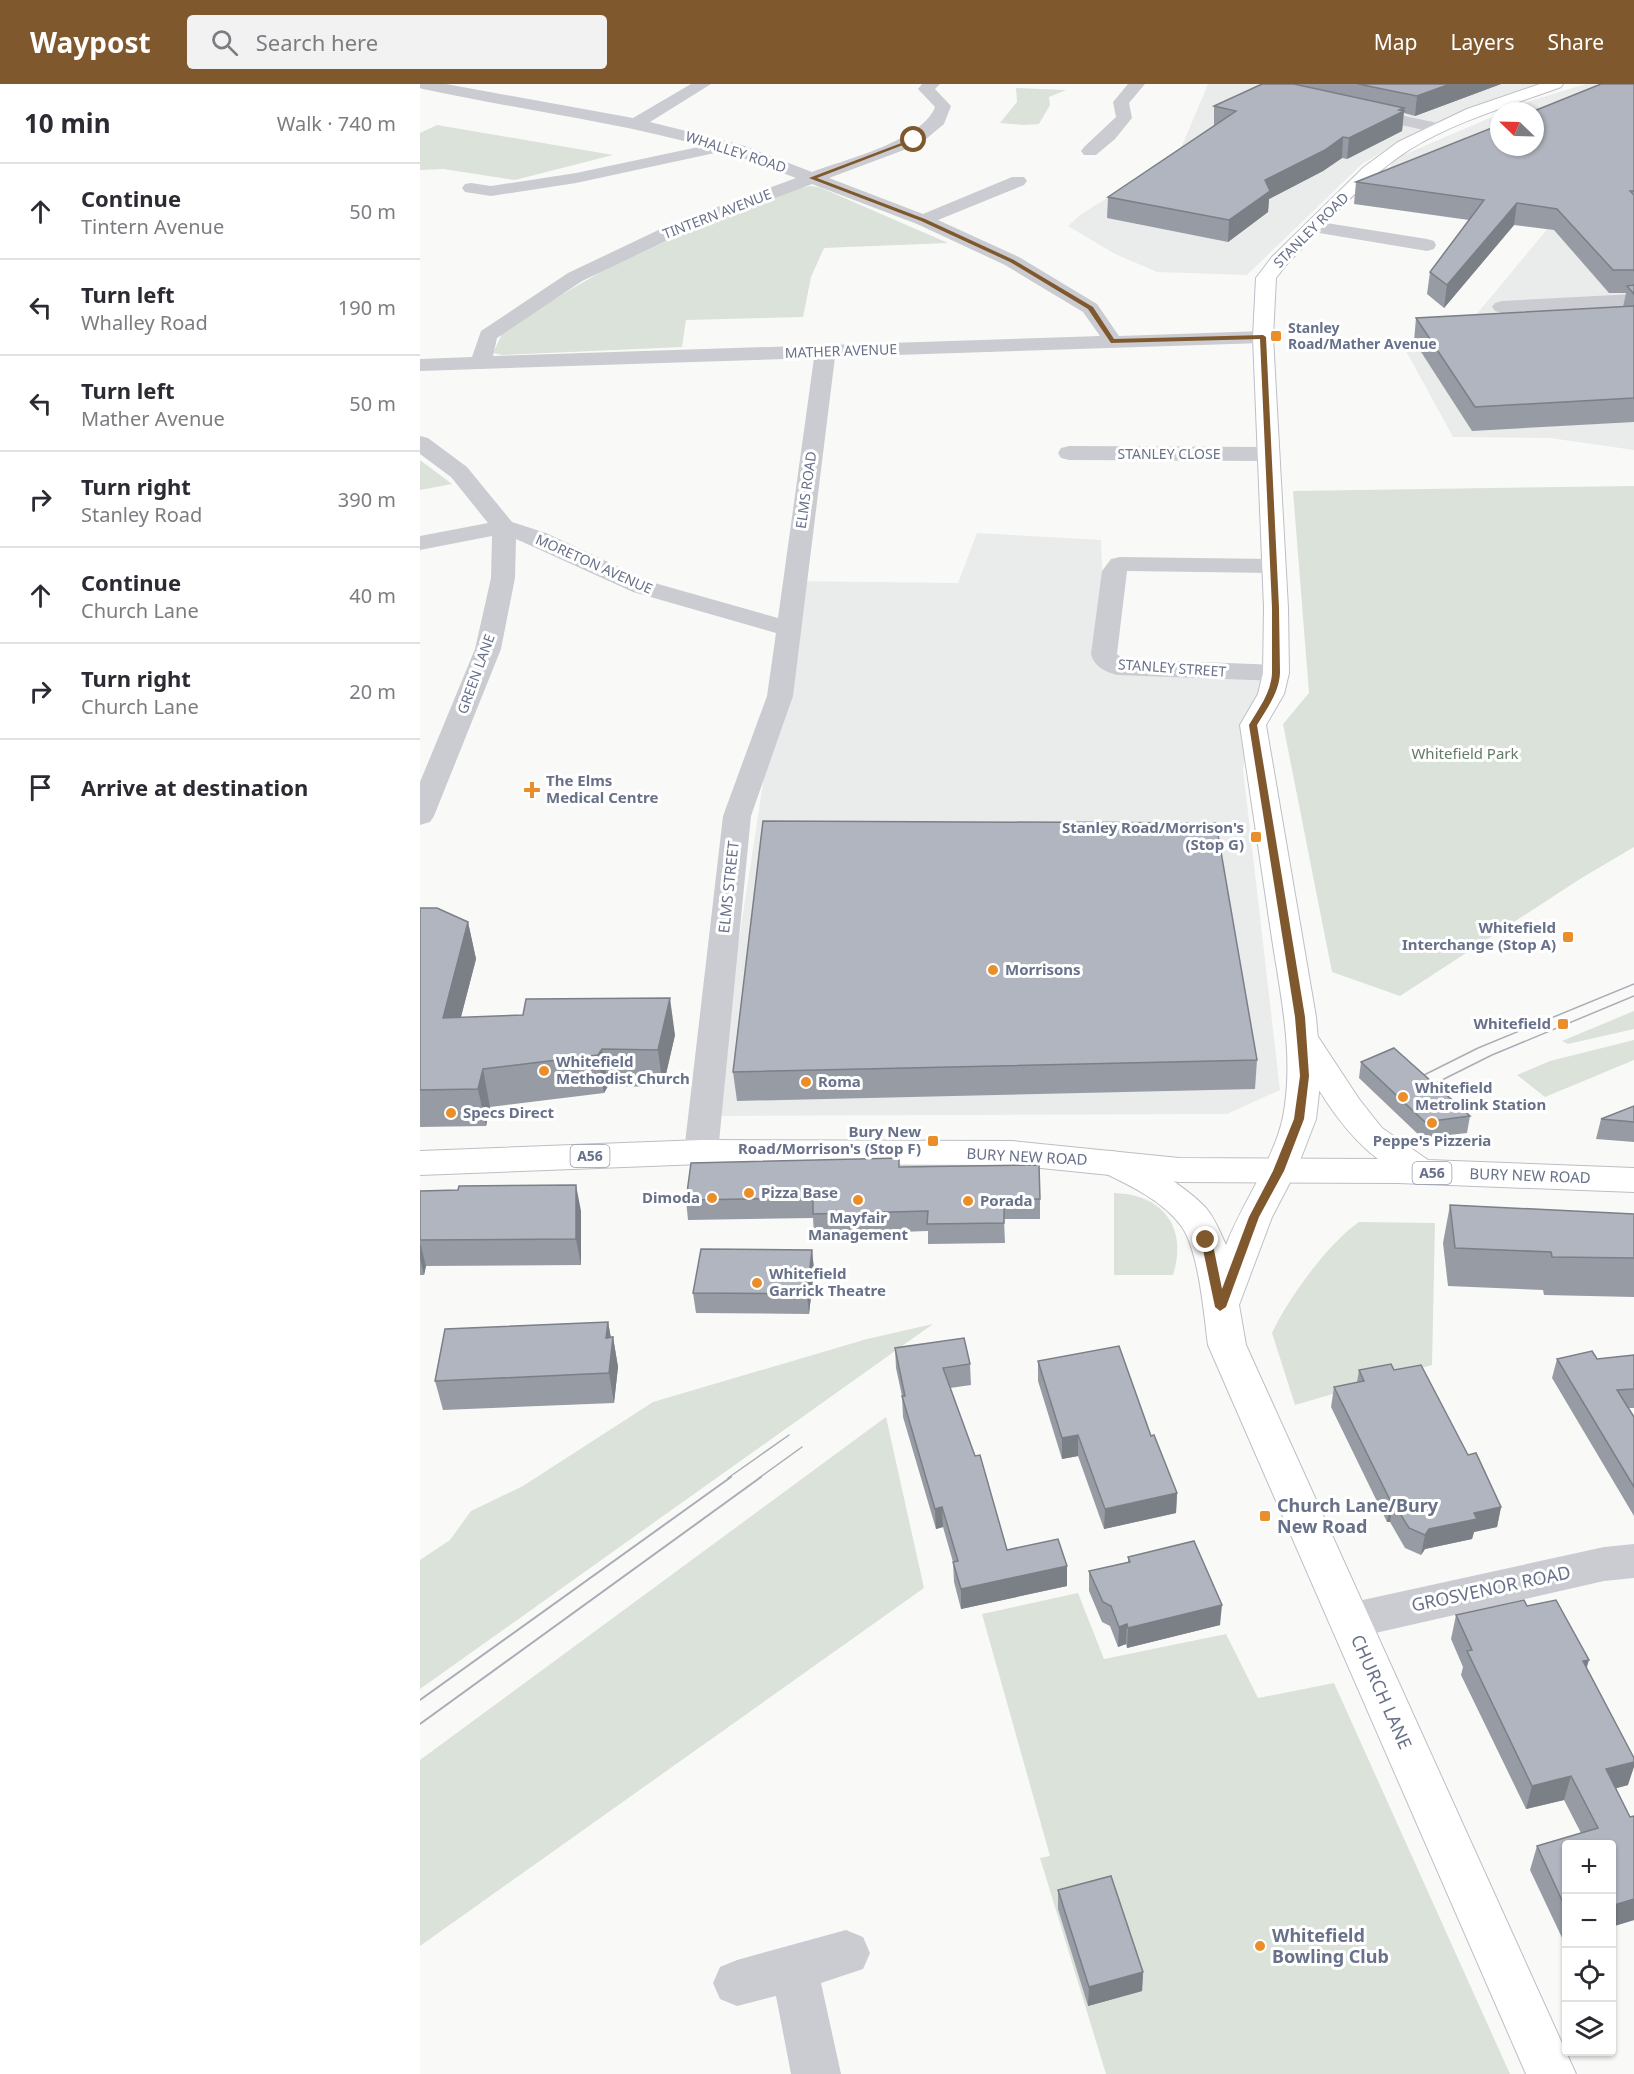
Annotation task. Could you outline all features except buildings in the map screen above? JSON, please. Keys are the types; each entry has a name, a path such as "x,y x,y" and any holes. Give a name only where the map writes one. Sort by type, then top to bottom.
{"main road":[{"name":"STANLEY ROAD","path":"1279,1171 1299,1119 1305,1076 1302,1036 1253,725 1276,684 1263,337 1266,278 1279,261 1378,164 1404,146 1438,128 1491,106 1555,84"},
{"path":"1302,1036 1347,1107 1370,1136 1420,1172"},
{"name":"BURY NEW ROAD","path":"420,1163 701,1152 1012,1153 1179,1170 1420,1172 1634,1180"},
{"name":"CHURCH LANE","path":"1110,1162 1164,1192 1195,1220 1206,1240 1227,1346 1551,2074"},
{"path":"1220,1307 1254,1217 1279,1171"}],"street":[{"path":"636,123 703,84"},
{"name":"TINTERN AVENUE","path":"481,362 488,335 575,277 676,229 914,140 938,120 943,106 926,89 932,84"},
{"path":"1090,151 1124,118 1121,102 1137,84"},
{"name":"WHALLEY ROAD","path":"424,86 636,123 727,146 923,220 1012,261 1090,308 1113,341"},
{"path":"1350,109 1438,128"},
{"path":"471,188 491,190 576,178 727,146"},
{"path":"923,220 1018,181"},
{"path":"1314,227 1427,245"},
{"path":"1411,261 1442,229"},
{"path":"1502,307 1634,300"},
{"name":"MATHER AVENUE","path":"420,365 1263,337"},
{"name":"ELMS ROAD","path":"788,629 825,352"},
{"path":"420,443 459,472 504,527 420,543"},
{"name":"STANLEY CLOSE","path":"1069,453 1269,454"},
{"name":"MORETON AVENUE","path":"504,527 538,538 642,587 788,629"},
{"name":"GREEN LANE","path":"420,816 488,649 503,578 504,527"},
{"name":"STANLEY STREET","path":"1273,566 1120,564 1114,571 1104,654 1105,659 1117,667 1276,673"},
{"name":"ELMS STREET","path":"701,1152 737,816 780,696 788,629"},
{"name":"GROSVENOR ROAD","path":"1349,1621 1604,1564 1634,1561"},
{"path":"737,1983 846,1953"},
{"path":"794,1967 816,2074"}],"shaded area":[{"path":"1208,84 1545,84 1490,102 1414,133 1362,164 1247,275 1157,272 1115,254 1068,226 1080,215 1179,153"},
{"path":"1586,84 1634,84 1634,450 1550,438 1453,437 1400,340 1461,333 1559,215 1388,171 1394,159 1490,118 1490,156 1544,156 1544,102 1528,102"},
{"path":"977,533 1101,540 1106,670 1264,676 1243,769 1280,1090 1227,1114 712,1116 794,581 958,583"}],"green space":[{"path":"1016,88 1066,90 1049,97 1050,105 1039,124 1000,123 1017,102"},
{"path":"437,125 613,155 515,180 443,169 420,170 420,133"},
{"path":"819,187 948,243 824,248 811,277 803,317 686,320 682,347 502,355 493,353 502,334 532,312 606,269 678,236 799,188"},
{"path":"420,460 452,484 420,490"},
{"name":"Whitefield Park","path":"1634,486 1634,847 1580,879 1400,996 1332,972 1283,724 1309,693 1293,491"},
{"path":"1634,1011 1634,1029 1568,1044 1562,1041"},
{"path":"1634,1040 1634,1060 1545,1097 1517,1075 1550,1061"},
{"path":"1114,1193 1146,1200 1168,1217 1177,1242 1177,1258 1173,1275 1114,1275"},
{"path":"1359,1222 1435,1223 1432,1365 1295,1405 1272,1333 1288,1305 1322,1257"},
{"path":"933,1324 420,1689 420,1560 450,1540 471,1511 523,1486 653,1402 867,1339"},
{"path":"886,1417 924,1588 420,1946 420,1760"},
{"name":"Whitefield Bowling Club","path":"1078,1593 1104,1659 1226,1634 1258,1698 1334,1683 1510,2074 1106,2074 1040,1858 1050,1856 982,1614"}],"tram line":[{"path":"1410,1082 1478,1048 1634,984"},
{"path":"1420,1091 1492,1055 1634,996"},
{"path":"728,1478 789,1435"},
{"path":"759,1478 802,1447"},
{"path":"420,1700 731,1477"},
{"path":"420,1724 761,1477"}],"place":[{"name":"Stanley Road/Mather Avenue","path":"1276,336"},
{"name":"The Elms Medical Centre","path":"532,790"},
{"name":"Stanley Road/Morrison's (Stop G)","path":"1256,837"},
{"name":"Whitefield Interchange (Stop A)","path":"1568,937"},
{"name":"Morrisons","path":"993,970"},
{"name":"Whitefield","path":"1563,1024"},
{"name":"Whitefield Methodist Church","path":"544,1071"},
{"name":"Roma","path":"806,1082"},
{"name":"Whitefield Metrolink Station","path":"1403,1097"},
{"name":"Specs Direct","path":"451,1113"},
{"name":"Peppe's Pizzeria","path":"1432,1123"},
{"name":"Bury New Road/Morrison's (Stop F)","path":"933,1141"},
{"name":"Pizza Base","path":"749,1193"},
{"name":"Dimoda","path":"712,1198"},
{"name":"Mayfair Management","path":"858,1200"},
{"name":"Porada","path":"968,1201"},
{"name":"Whitefield Garrick Theatre","path":"757,1283"},
{"name":"Church Lane/Bury New Road","path":"1265,1516"},
{"name":"Whitefield Bowling Club","path":"1260,1946"}],"route":[{"path":"914,140 812,178 923,220 1012,261 1090,308 1113,341 1263,337 1276,608 1276,684 1253,725 1300,1017 1305,1076 1299,1119 1279,1171 1254,1217 1220,1307 1206,1240"}]}
